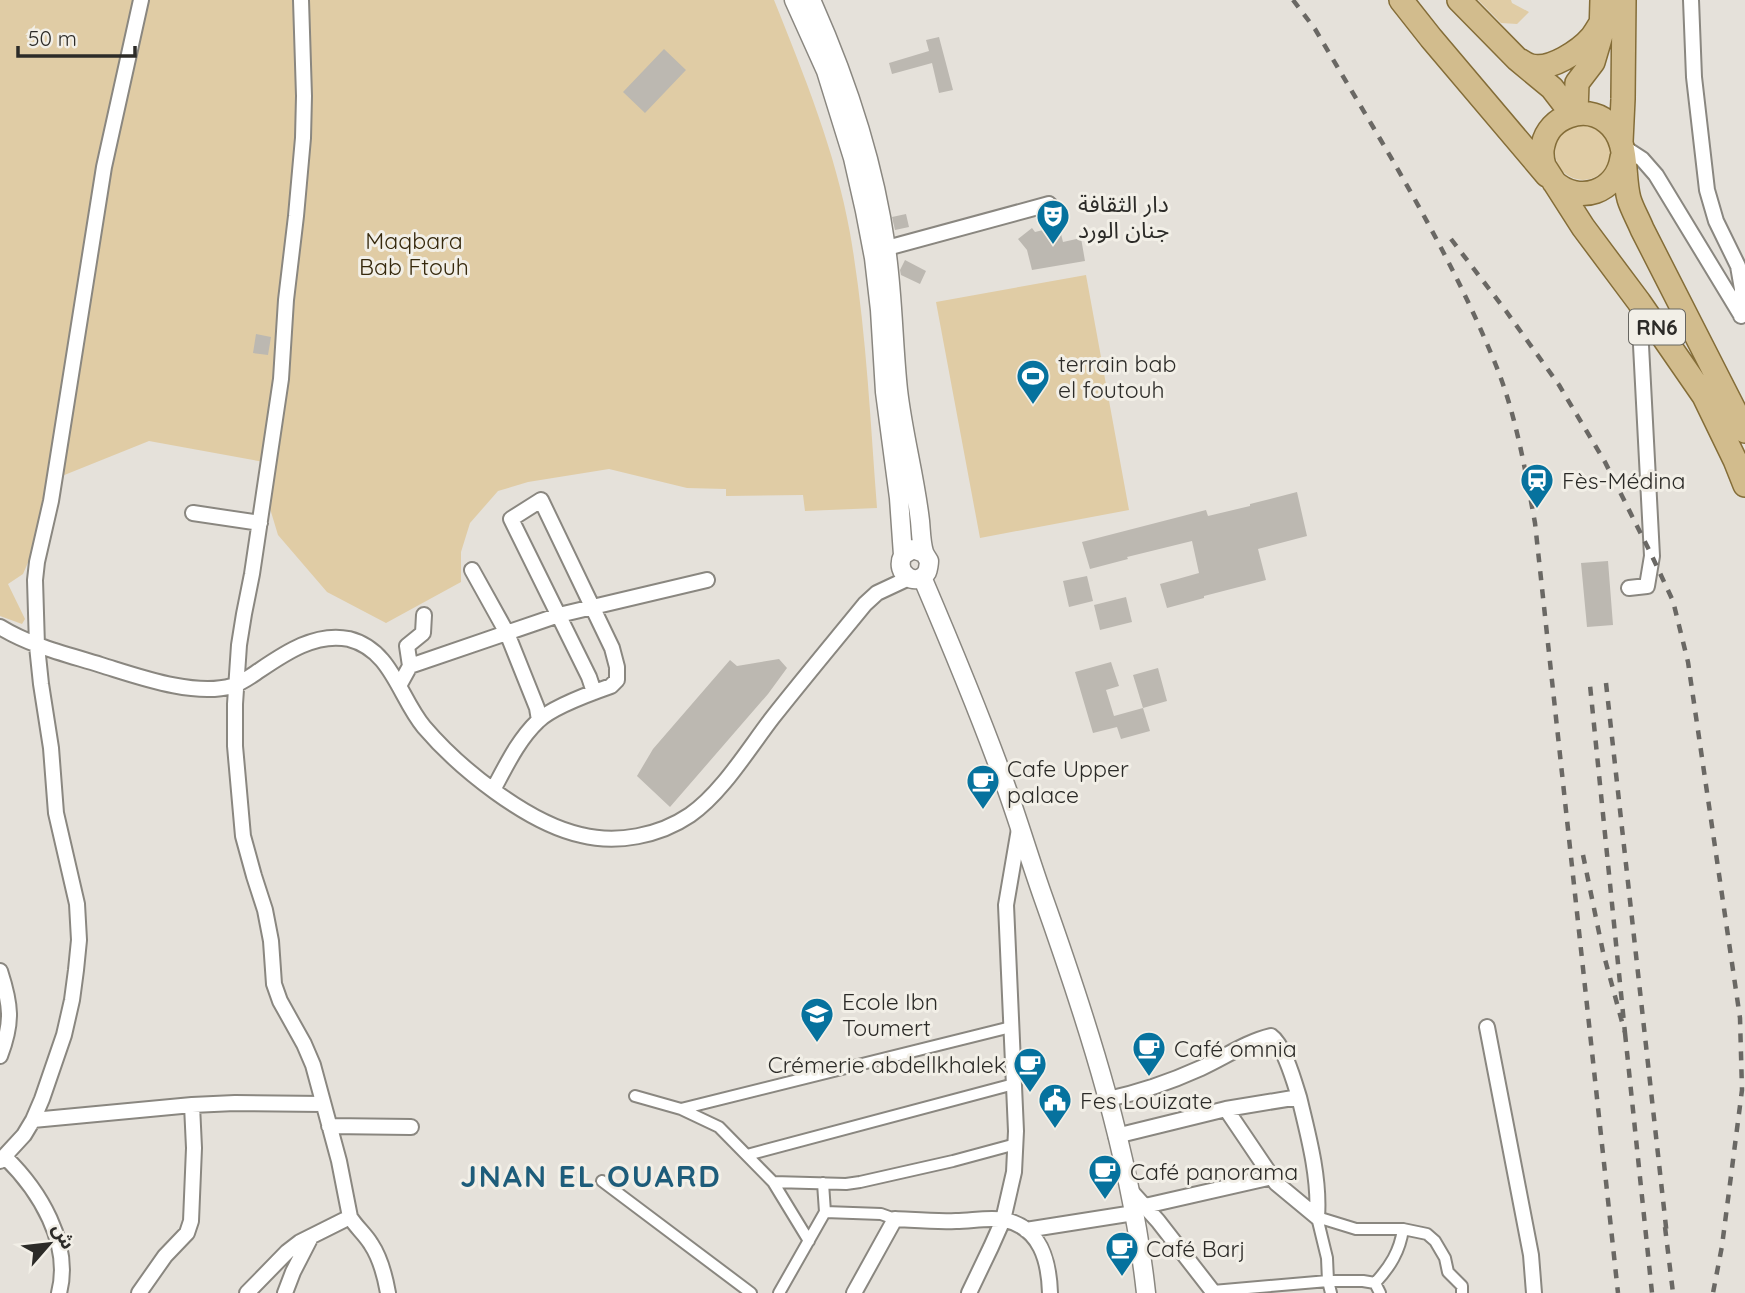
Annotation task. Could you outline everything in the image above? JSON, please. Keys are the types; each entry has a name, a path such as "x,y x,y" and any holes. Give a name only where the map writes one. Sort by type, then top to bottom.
{"main road":[{"name":"RN6","path":"1401,0 1560,188 1581,194 1603,189 1618,172 1622,162 1622,146"},
{"path":"1459,0 1517,60 1552,88 1574,114"},
{"path":"1622,146 1624,0"},
{"path":"1517,60 1531,66 1551,64 1566,58 1591,38 1602,11"},
{"path":"1574,114 1577,83 1593,62 1601,35 1602,11"},
{"path":"1574,114 1588,113 1609,123 1616,131 1622,146"},
{"name":"RN6","path":"1574,114 1562,118 1547,134 1543,144 1544,166 1583,227 1639,302 1704,397 1745,485"},
{"name":"RN6","path":"1622,146 1630,201 1745,431"}],"street":[{"path":"59,1293 63,1273 62,1257 49,1219 21,1172 3,1159 33,1120 52,1072 72,1000 79,940 77,904 56,813 51,748 41,684 35,607 36,570 51,501 104,167 141,0"},
{"path":"301,0 304,96 296,216 286,300 281,379 252,574 241,628 234,746 243,836 265,910 276,990 309,1055 339,1161 350,1217 378,1256 388,1293"},
{"path":"794,0 832,68"},
{"path":"811,0 832,68 853,158 887,248 898,390 918,499 924,553 929,561 928,570 877,593"},
{"path":"1691,0 1694,78 1707,190 1716,221 1738,266 1744,289 1743,319"},
{"path":"1622,146 1642,159 1656,175 1743,319"},
{"path":"887,248 1049,204"},
{"path":"872,209 885,392 899,498 901,570 915,577 947,638 1004,782 1065,960 1108,1099 1129,1189 1139,1210 1146,1293"},
{"path":"1629,588 1647,586 1652,556 1639,302"},
{"path":"493,790 518,746 539,720 557,709 611,686 617,680 612,648 541,499 511,519 594,692"},
{"path":"193,513 260,523"},
{"path":"0,627 37,646 139,677 185,687 218,688 237,684 301,646 325,639 349,639 374,652 386,664 423,726 458,762 493,790 545,821 580,835 608,838 638,836 673,825 698,809 713,794 864,604 877,593 902,558 913,549 924,553"},
{"path":"472,570 507,633 537,708 539,720"},
{"path":"410,666 559,615 707,580"},
{"path":"399,686 410,666 407,646 423,633 424,615"},
{"path":"968,1293 1003,1220 1014,1172 1016,1144 1006,905 1019,828"},
{"path":"0,971 10,1008 7,1033 0,1056"},
{"path":"681,1110 1012,1027"},
{"path":"1487,1027 1531,1255 1534,1293"},
{"path":"1108,1099 1167,1083 1256,1040 1271,1035 1276,1039 1291,1069 1309,1140 1318,1197 1317,1217 1327,1258 1331,1293"},
{"path":"747,1155 1014,1084"},
{"path":"635,1096 681,1110 719,1127 773,1182 809,1241"},
{"path":"1116,1136 1226,1109 1299,1097"},
{"path":"33,1120 192,1105 323,1104"},
{"path":"139,1293 165,1256 187,1233 191,1221 194,1148 192,1105"},
{"path":"1226,1109 1276,1183 1317,1217 1356,1229 1403,1229 1427,1234 1435,1241 1445,1258 1448,1272 1462,1286 1462,1293"},
{"path":"329,1126 411,1127"},
{"path":"773,1182 846,1184 1016,1144"},
{"path":"1026,1230 1139,1210 1272,1177"},
{"path":"602,1181 751,1293"},
{"path":"779,1293 825,1212 823,1183"},
{"path":"1139,1210 1158,1221 1213,1292 1328,1280 1363,1281 1377,1288 1401,1245 1403,1229"},
{"path":"825,1212 881,1214 895,1219 1003,1220 1019,1224 1039,1242 1046,1262 1050,1293"},
{"path":"247,1293 300,1242 350,1217"},
{"path":"854,1293 895,1219"},
{"path":"285,1293 302,1252 313,1234"}],"green space":[{"name":"Maqbara Bab Ftouh","path":"0,0 774,0 818,115 844,203 864,336 877,508 805,511 803,495 726,496 726,489 687,488 609,469 528,482 498,491 470,523 461,552 461,582 386,623 327,592 278,535 268,502 275,464 149,441 47,482 30,558 23,574 8,584 25,619 22,624 0,616"},
{"path":"1478,0 1511,0 1529,12 1517,24 1501,23"},
{"path":"1583,124 1594,126 1603,132 1609,141 1609,163 1603,172 1594,178 1583,180 1572,178 1563,172 1557,163 1555,152 1557,141 1563,132 1572,126"},
{"name":"terrain bab el foutouh","path":"1086,275 1129,510 980,538 936,302"}],"building":[{"path":"939,37 953,90 939,93 932,63 892,74 889,63 929,51 926,40"},
{"path":"664,49 686,70 645,113 623,92"},
{"path":"906,214 909,227 895,230 892,217"},
{"name":"دار الثقافة جنان الورد","path":"1059,226 1063,242 1081,238 1085,261 1032,270 1027,250 1018,239 1032,228 1035,232"},
{"path":"905,260 926,271 920,284 901,275 900,270"},
{"path":"256,334 271,337 268,355 253,353"},
{"path":"1297,492 1307,536 1258,549 1266,580 1167,608 1160,584 1199,573 1192,541 1090,569 1082,542 1206,510 1208,516"},
{"path":"1608,561 1613,625 1587,627 1581,563"},
{"path":"1087,576 1093,601 1069,607 1063,581"},
{"path":"1126,597 1132,622 1100,630 1094,605"},
{"path":"779,659 787,668 768,694 670,807 637,776 653,749 730,660 737,666"},
{"path":"1111,662 1119,686 1106,690 1114,716 1143,708 1150,731 1121,739 1117,727 1093,733 1075,672"},
{"path":"1158,668 1167,701 1143,708 1133,675"}],"railway":[{"path":"1293,0 1315,29 1456,276 1495,363 1514,422 1535,523 1618,1293"},
{"path":"1451,239 1559,385 1605,462 1673,601 1688,662 1740,1018 1742,1090 1722,1246 1713,1293"},
{"path":"1606,683 1667,1236"},
{"path":"1583,855 1603,952 1625,1033 1590,685"},
{"path":"1625,1033 1652,1293"},
{"path":"1665,1227 1673,1293"}],"place":[{"name":"دار الثقافة جنان الورد","path":"1053,246"},
{"name":"terrain bab el foutouh","path":"1033,406"},
{"name":"Fès-Médina","path":"1537,510"},
{"name":"Cafe Upper palace","path":"983,811"},
{"name":"Ecole Ibn Toumert","path":"817,1044"},
{"name":"Café omnia","path":"1149,1078"},
{"name":"Crémerie abdellkhalek","path":"1030,1094"},
{"name":"Fes Louizate","path":"1055,1130"},
{"name":"Café panorama","path":"1105,1201"},
{"name":"Café Barj","path":"1122,1278"}],"district":[{"name":"JNAN EL OUARD","path":"591,1176"}]}
